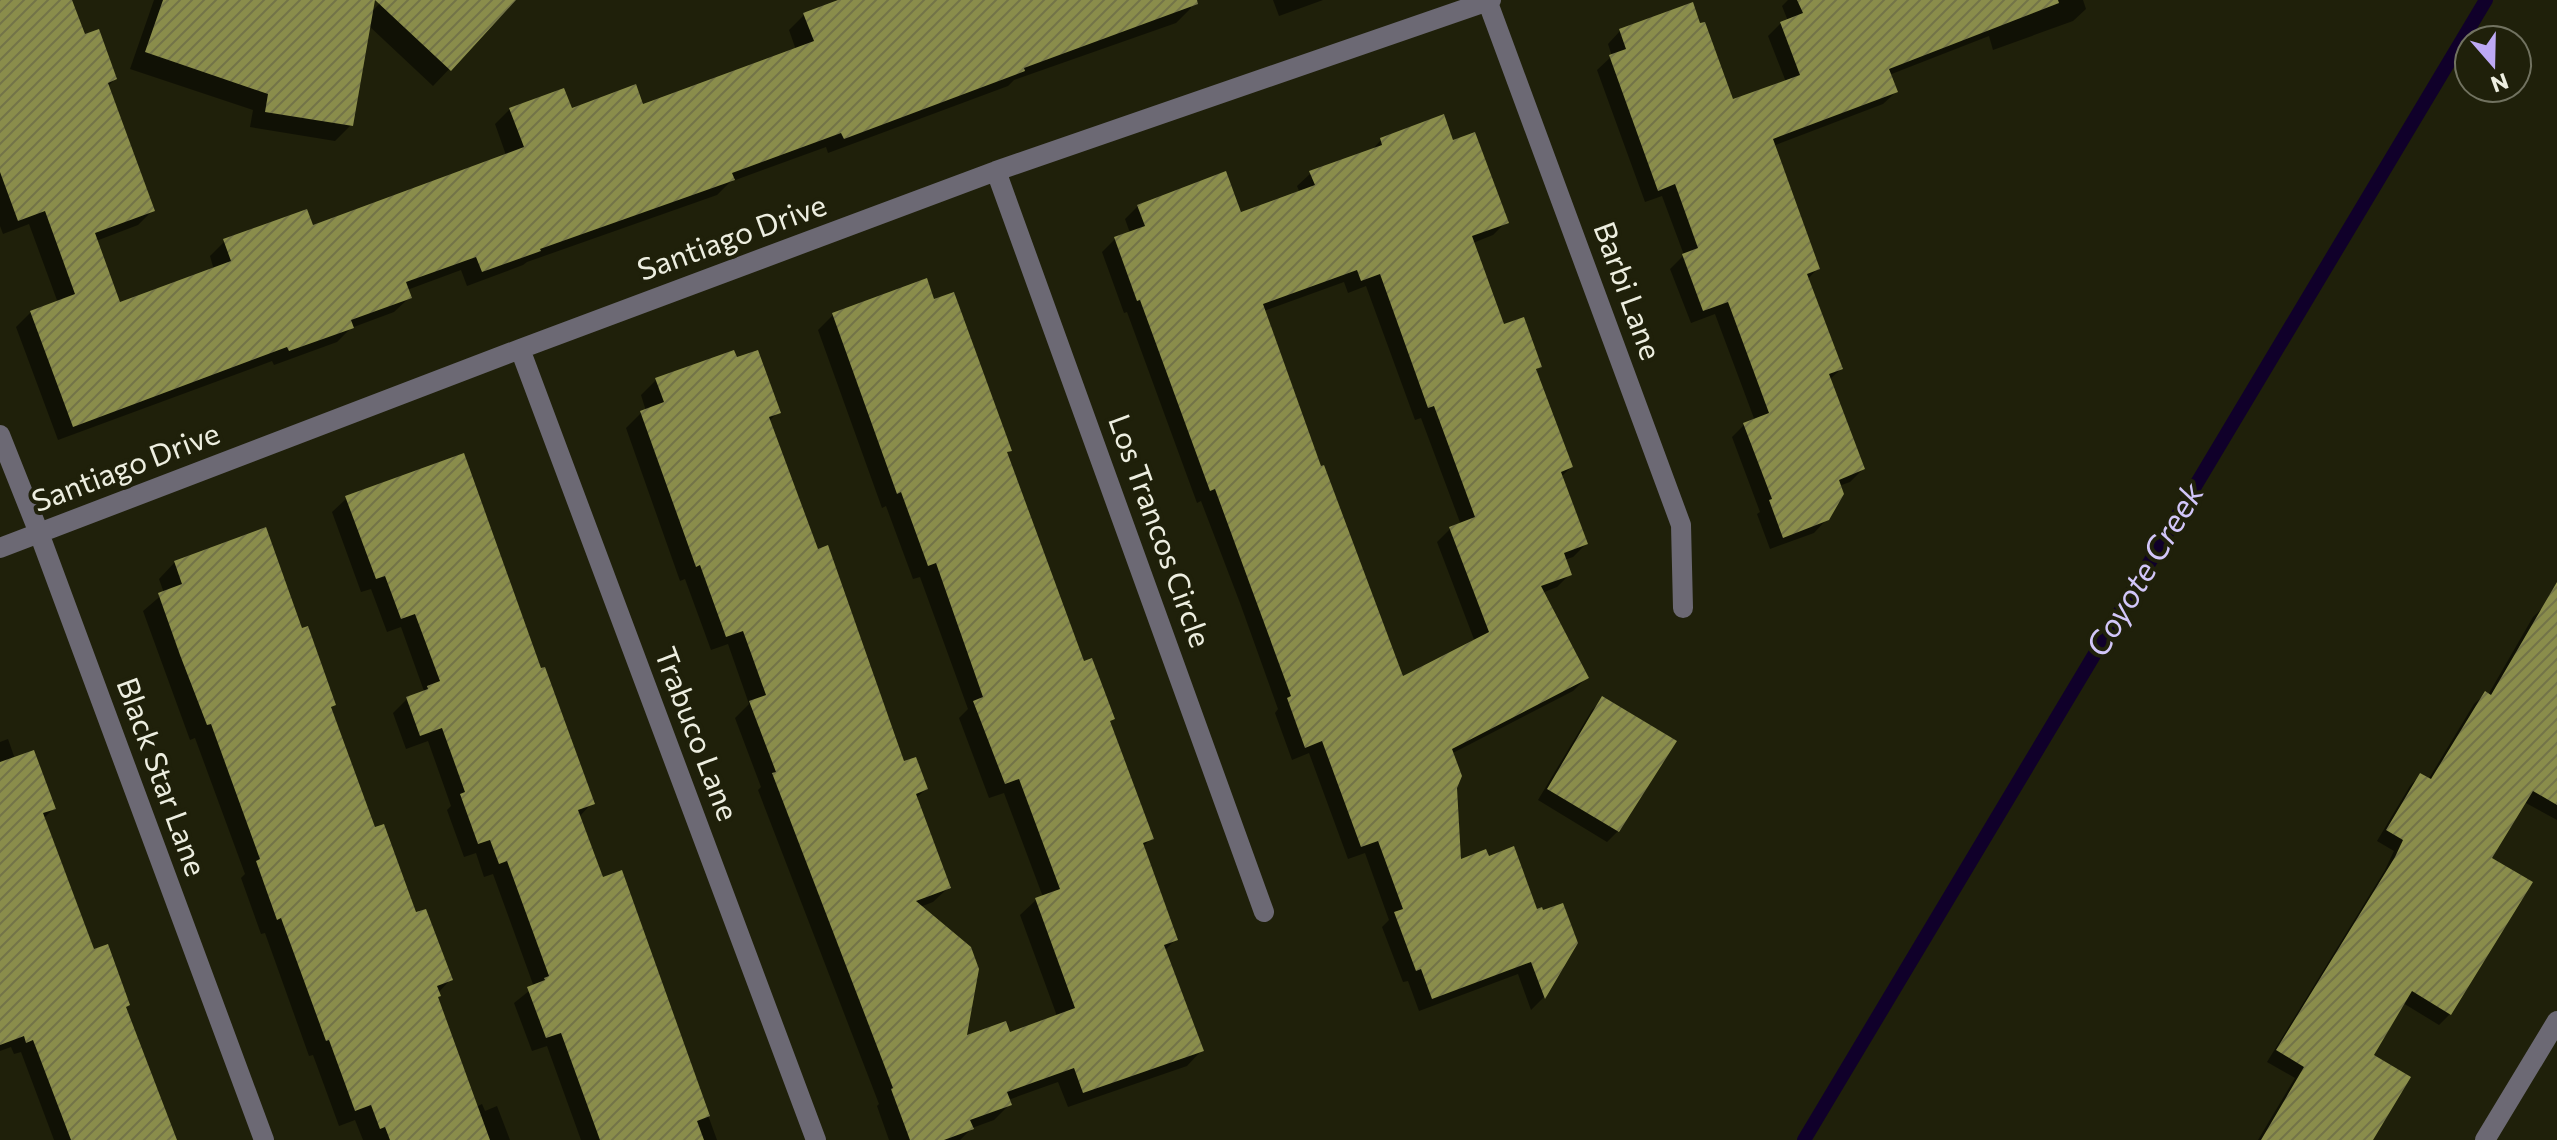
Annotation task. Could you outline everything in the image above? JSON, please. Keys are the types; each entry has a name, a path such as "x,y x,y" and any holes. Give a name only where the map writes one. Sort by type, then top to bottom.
{"street":[{"name":"Santiago Drive","path":"0,548 996,171 1489,0"},
{"name":"Barbi Lane","path":"1489,0 1681,525 1683,608"},
{"name":"Los Trancos Circle","path":"996,171 1264,912"},
{"name":"Trabuco Lane","path":"520,349 816,1140"},
{"name":"Black Star Lane","path":"0,435 264,1140"},
{"path":"2485,1140 2557,1021"}],"building":[{"path":"0,0 72,0 85,34 99,29 117,79 108,83 155,211 95,233 120,302 231,261 223,239 307,209 313,225 524,147 509,108 564,88 572,108 636,84 643,104 814,41 803,13 838,0 1197,0 1198,4 844,139 841,133 732,173 735,180 482,272 476,257 406,282 412,298 351,320 354,328 289,351 287,347 73,427 30,311 75,294 45,211 18,221 0,172"},
{"path":"163,0 375,0 353,126 265,112 268,94 145,52"},
{"path":"375,0 516,0 451,71"},
{"path":"1797,0 2058,0 2059,3 1889,69 1898,92 1773,139 1820,269 1807,274 1843,369 1829,374 1865,469 1839,480 1844,494 1829,520 1783,538 1769,500 1772,499 1743,423 1769,413 1728,302 1703,311 1682,254 1698,248 1675,184 1658,191 1609,55 1626,49 1619,29 1693,2 1700,23 1705,22 1733,99 1800,75 1780,22 1803,13"},
{"path":"1444,114 1453,140 1475,132 1509,223 1472,236 1504,324 1524,317 1542,367 1536,369 1573,467 1561,472 1588,544 1564,553 1572,575 1541,586 1589,678 1452,749 1462,776 1457,788 1461,859 1486,849 1489,856 1514,846 1537,909 1563,903 1578,943 1545,999 1531,962 1432,999 1421,969 1416,971 1394,912 1403,909 1378,841 1361,847 1322,741 1305,748 1287,698 1291,696 1215,489 1210,491 1114,237 1145,226 1137,205 1226,171 1241,212 1315,185 1309,171 1382,145 1380,138","holes":["1357,270 1361,281 1380,274 1428,408 1434,406 1475,517 1449,527 1489,632 1403,676 1324,465 1321,466 1263,304"]},
{"path":"927,278 934,299 954,292 1012,451 1007,452 1084,661 1092,658 1115,719 1110,721 1154,839 1143,843 1178,940 1164,945 1204,1051 1083,1093 1074,1068 1007,1092 1012,1105 970,1120 974,1129 944,1140 910,1140 772,773 776,772 749,701 766,695 743,631 726,637 700,565 696,567 640,411 664,402 655,378 734,350 737,357 758,350 781,413 769,417 818,549 828,545 904,761 916,757 928,789 916,794 951,888 916,901 971,947 979,969 967,1035 1006,1021 1010,1032 1075,1008 1035,898 1060,889 1019,779 1005,784 973,701 983,697 936,563 928,566 901,492 897,494 832,313"},
{"path":"464,453 541,668 545,667 595,804 578,810 603,877 622,870 710,1116 697,1121 704,1140 600,1140 561,1033 546,1038 527,987 549,976 507,861 499,864 490,840 478,844 460,794 465,792 442,728 420,736 406,697 440,681 415,614 401,619 385,576 376,579 345,496"},
{"path":"266,527 302,628 308,626 336,705 331,707 375,827 384,824 416,912 426,909 453,980 437,986 441,996 438,997 490,1140 390,1140 385,1127 380,1129 371,1105 355,1111 281,918 277,920 256,861 260,859 211,724 207,725 180,655 158,593 182,584 174,561"},
{"path":"2557,582 2557,805 2533,791 2492,858 2533,882 2451,1015 2412,991 2374,1055 2411,1077 2373,1140 2261,1140 2304,1067 2276,1050 2395,857 2403,840 2386,830 2420,773 2431,779 2485,691 2491,695"},
{"path":"1602,696 1677,741 1619,832 1547,789"},
{"path":"34,750 56,809 43,813 94,949 108,944 130,1005 126,1007 177,1140 71,1140 33,1040 26,1043 24,1036 0,1045 0,762"}],"waterway":[{"name":"Coyote Creek","path":"1804,1140 2486,0"}]}
